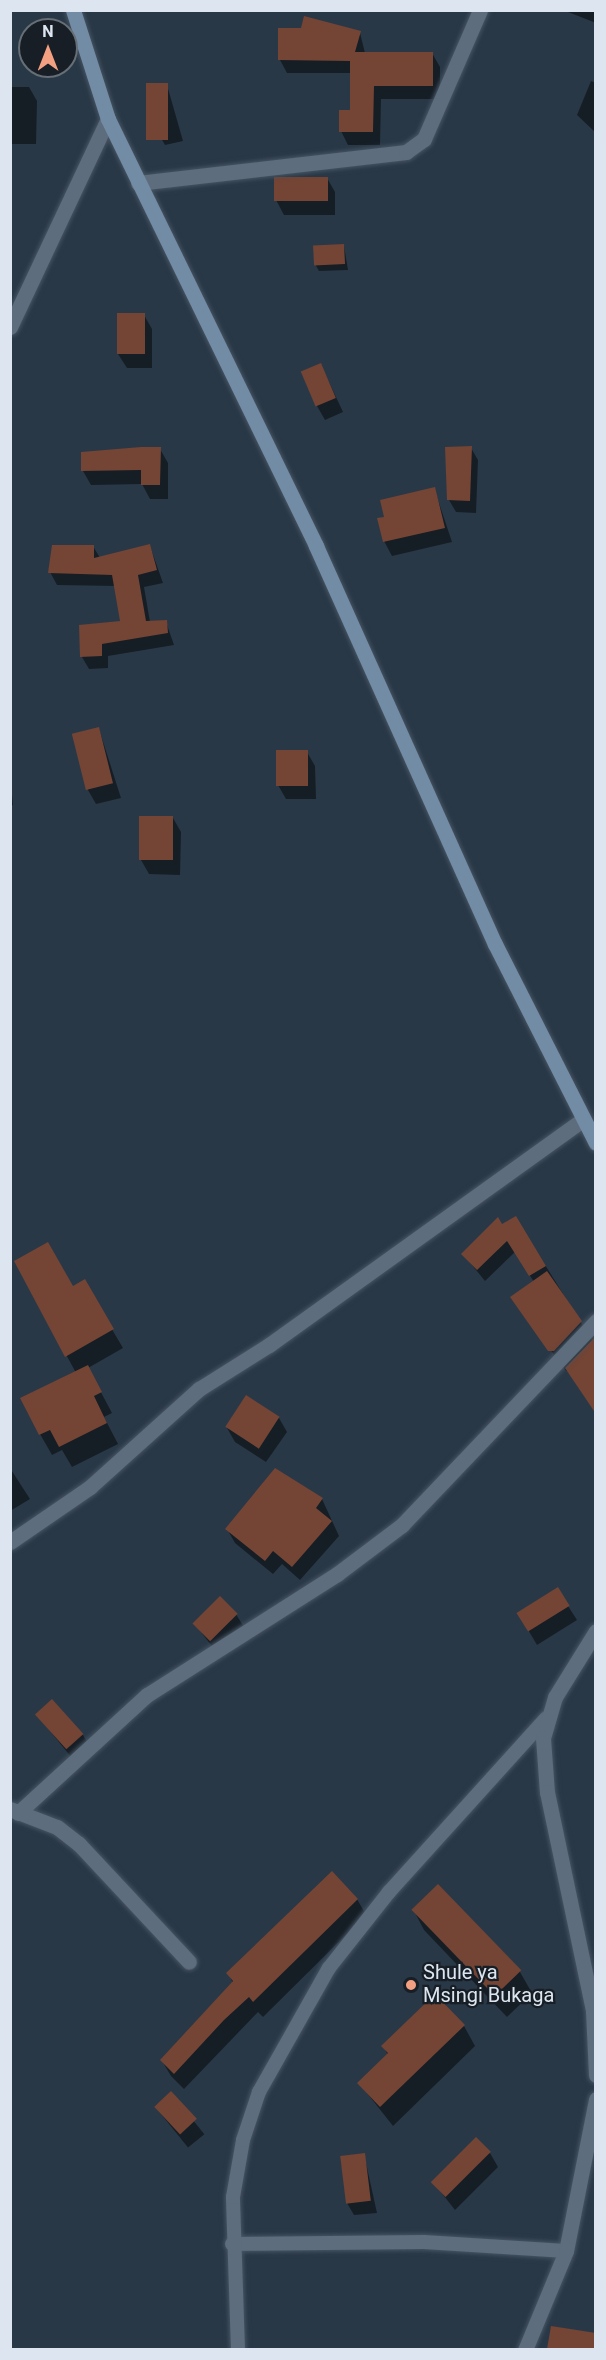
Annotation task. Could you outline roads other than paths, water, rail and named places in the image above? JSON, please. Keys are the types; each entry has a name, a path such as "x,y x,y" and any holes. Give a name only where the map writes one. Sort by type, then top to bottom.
{"street":[{"path":"73,10 108,119 316,546 490,933 596,1143"},
{"path":"138,183 406,152 424,139 480,10"},
{"path":"10,327 108,119"},
{"path":"10,1542 90,1487 199,1389 269,1345 583,1119"},
{"path":"189,1962 80,1844 57,1827 14,1811 147,1695 337,1574 402,1525 596,1321"},
{"path":"596,1632 546,1718 545,1781 593,2011 596,2075"},
{"path":"525,2349 566,2251 596,2099"}],"lane":[{"path":"238,2349 232,2244 243,2140 259,2092 323,1978 389,1892 546,1718"},
{"path":"232,2244 424,2242 566,2251"}],"place":[{"name":"Shule ya Msingi Bukaga","path":"411,1985"}]}
